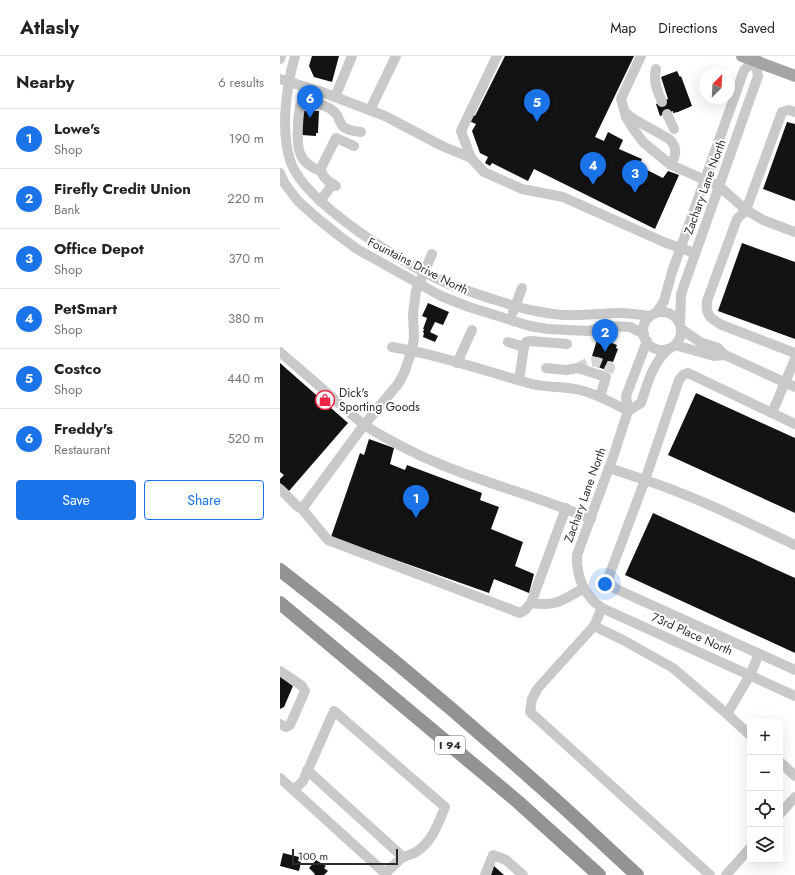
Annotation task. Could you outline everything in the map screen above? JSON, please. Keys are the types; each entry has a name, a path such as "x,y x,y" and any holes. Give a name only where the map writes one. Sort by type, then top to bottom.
{"highway":[{"path":"280,563 344,619"},
{"name":"I 94","path":"280,570 344,619 535,781 637,875"},
{"name":"I 94","path":"280,604 518,801 599,875"},
{"path":"280,611 299,619"}],"main road":[{"path":"742,56 756,59 795,76"}],"street":[{"name":"Fountains Drive North","path":"295,56 284,80 282,137 291,163 298,175 320,201 338,216 387,250 424,271 458,288 515,306 534,311 565,315 621,313 654,314"},
{"path":"335,97 352,56"},
{"path":"370,110 396,56"},
{"path":"470,158 461,130 497,56"},
{"path":"641,56 621,99 624,112 634,130 644,143 671,165 719,186 746,210 763,220 795,232"},
{"name":"Zachary Lane North","path":"654,314 664,301 681,248 744,70 756,59"},
{"name":"Zachary Lane North","path":"681,326 681,294 694,253 758,76 756,59"},
{"path":"656,69 654,77 662,102"},
{"path":"284,80 385,116 442,146 470,158 484,172 522,189 563,197 666,243 694,253"},
{"path":"320,201 335,185 328,181 321,171 314,169 307,163 300,154 300,106 308,102 327,107 333,110 338,116 340,124 344,128 350,131 361,132"},
{"path":"795,112 788,110 782,112 746,210 737,219 707,301 707,314 711,319 722,325 795,353"},
{"path":"624,112 670,139 674,143 676,156 671,165"},
{"path":"667,114 674,130"},
{"path":"321,171 336,138 354,146"},
{"name":"Fountains Drive North","path":"280,173 285,184 298,201 357,249 441,296 469,307 530,326 548,329 588,331 611,326 630,327 645,338"},
{"path":"302,508 364,425 398,384 406,368 412,350 414,338 413,302 419,283 432,254"},
{"path":"510,319 522,288"},
{"path":"725,355 714,356 671,347 662,350 656,349 645,338 644,324 654,314 668,312 673,315 681,326 700,342 718,348 725,355 795,387"},
{"path":"392,347 412,350 536,385 581,390 600,397 628,411 641,403 651,372 657,362 679,341 681,326"},
{"path":"457,362 472,330"},
{"name":"Zachary Lane North","path":"584,588 578,576 576,565 577,555 628,411 626,396 645,338"},
{"path":"519,380 526,342 531,341 567,344"},
{"path":"508,342 524,347"},
{"path":"280,352 364,425 377,433 444,466 566,508 590,519"},
{"path":"772,413 795,359"},
{"path":"546,368 566,370 578,368 606,377 600,397"},
{"path":"565,388 566,370"},
{"path":"795,424 688,373 684,375 679,380 609,576 609,582 616,589 795,670"},
{"path":"609,468 666,487 795,545"},
{"path":"280,489 297,506 302,508 328,540 520,613 531,603 566,508"},
{"path":"531,603 545,605 556,603 584,588"},
{"name":"73rd Place North","path":"584,588 594,601 602,608 795,696"},
{"path":"602,608 594,626 538,688 532,699 530,712 710,875"},
{"path":"594,626 623,640 673,668 747,732"},
{"path":"727,714 750,675 759,654"},
{"path":"280,671 302,686 305,691 290,724 286,727 280,724"},
{"path":"280,778 386,874 403,857 410,856 417,852 429,840 435,831 445,807 334,711 303,781 294,790"},
{"path":"783,765 795,776"},
{"path":"307,770 403,857"},
{"path":"783,811 795,797"},
{"path":"726,875 747,851"},
{"path":"485,875 493,855 506,860 522,875"}],"building":[{"path":"312,56 339,56 332,82 314,77 309,66"},
{"path":"505,56 634,56 595,137 604,141 608,132 623,140 619,149 642,159 639,166 663,178 668,171 679,175 655,229 534,169 528,181 492,163 490,166 485,163 488,157 480,153 472,131 476,124 469,121 473,114 475,116"},
{"path":"677,71 680,77 681,76 692,106 678,112 673,113 673,111 660,116 656,104 668,99 661,77"},
{"path":"302,111 319,111 318,133 316,133 316,136 302,135"},
{"path":"787,122 795,124 795,201 763,189"},
{"path":"742,243 795,262 795,339 718,311"},
{"path":"428,303 449,312 443,325 435,322 430,332 438,336 435,342 423,337 423,329 427,318 422,316"},
{"path":"602,339 617,345 616,348 618,349 613,362 609,361 606,370 598,367 601,359 592,356 597,340 601,341"},
{"path":"280,363 348,423 289,491 280,483 280,479 284,475 280,472"},
{"path":"696,393 795,438 795,513 668,455"},
{"path":"369,439 394,448 390,464 405,470 407,465 482,493 480,500 499,507 491,529 523,542 515,566 534,574 529,593 494,579 489,593 331,537 360,453 364,455"},
{"path":"653,513 795,578 795,653 625,575"},
{"path":"280,676 293,686 284,707 280,709"},
{"path":"283,853 299,857 298,861 301,862 299,871 280,866"},
{"path":"316,860 326,866 324,868 328,871 324,875 314,875 315,874 309,868"},
{"path":"494,866 504,875 491,875"}],"tunnel":[{"path":"578,368 587,363 597,362 610,367 606,377"}],"place":[{"name":"Freddy's","path":"310,118"},
{"name":"Costco","path":"537,122"},
{"name":"PetSmart","path":"593,185"},
{"name":"Office Depot","path":"635,193"},
{"name":"Firefly Credit Union","path":"605,352"},
{"name":"Dick's Sporting Goods","path":"325,400"},
{"name":"Lowe's","path":"416,518"}]}
